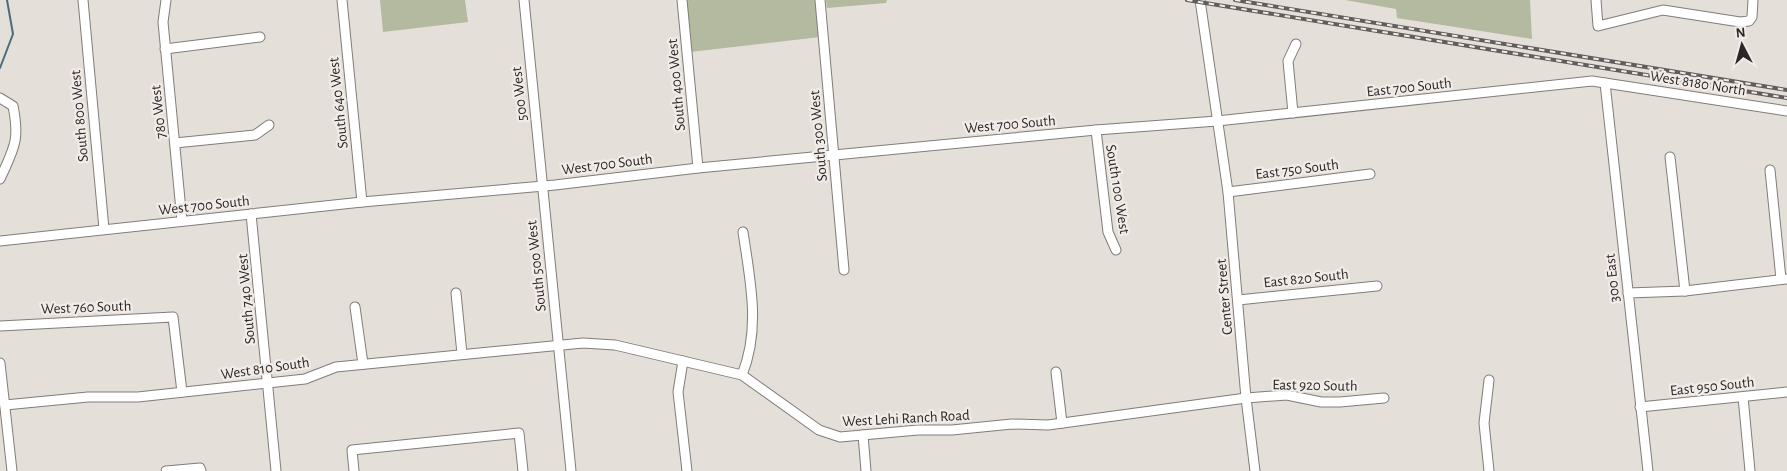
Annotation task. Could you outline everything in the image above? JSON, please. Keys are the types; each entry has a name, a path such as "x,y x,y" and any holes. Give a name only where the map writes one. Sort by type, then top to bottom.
{"street":[{"name":"South 800 West","path":"82,0 104,229"},
{"name":"780 West","path":"166,0 163,22 182,221"},
{"name":"South 640 West","path":"342,0 362,202"},
{"name":"500 West","path":"524,0 542,185"},
{"name":"South 400 West","path":"682,0 698,168"},
{"name":"South 300 West","path":"820,0 844,270"},
{"path":"1200,0 1207,40"},
{"path":"1204,0 1207,40"},
{"path":"1596,0 1598,26 1663,10 1740,22 1749,21 1752,17 1753,0"},
{"path":"165,49 260,37"},
{"name":"Center Street","path":"1207,40 1228,192 1246,398 1255,471"},
{"path":"1293,113 1288,61 1296,44"},
{"name":"East 700 South","path":"1217,121 1592,81 1605,83"},
{"name":"West 8180 North","path":"1605,83 1787,111"},
{"name":"300 East","path":"1605,83 1648,471"},
{"path":"0,98 13,106 17,137 12,156 0,179"},
{"name":"West 700 South","path":"0,241 698,168 1096,130 1217,121"},
{"path":"175,144 254,135 269,125"},
{"name":"South 100 West","path":"1096,130 1108,232 1116,250"},
{"path":"1670,157 1685,291"},
{"path":"1628,293 1685,291 1784,279 1770,170"},
{"name":"East 750 South","path":"1228,192 1370,174"},
{"name":"South 500 West","path":"542,185 558,344"},
{"name":"South 740 West","path":"252,214 276,471"},
{"path":"742,375 751,344 754,314 743,232"},
{"name":"East 820 South","path":"1238,300 1377,286"},
{"path":"456,293 462,354"},
{"path":"355,307 362,364"},
{"name":"West 760 South","path":"0,326 173,316 182,392"},
{"name":"West Lehi Ranch Road","path":"558,344 583,342 616,345 742,375 819,430 840,437 1012,424 1048,425 1246,398"},
{"path":"558,344 571,471"},
{"name":"West 810 South","path":"4,405 88,397 138,396 305,379 336,367 558,344"},
{"path":"683,361 678,392 687,471"},
{"path":"0,363 12,471"},
{"path":"1056,372 1062,423"},
{"path":"1489,380 1484,423 1489,471"},
{"name":"East 950 South","path":"1640,407 1787,392"},
{"name":"East 920 South","path":"1246,398 1287,395 1321,402 1384,398"},
{"path":"1742,397 1750,471"},
{"path":"354,471 352,450 519,433 523,471"},
{"path":"863,435 866,471"},
{"path":"166,471 200,470"}],"green space":[{"path":"380,0 465,0 468,22 383,32"},
{"path":"686,0 817,0 820,37 690,52"},
{"path":"826,0 887,0 886,3 827,8"},
{"path":"1345,0 1530,0 1532,39 1397,18 1396,9"}],"waterway":[{"path":"0,68 13,34 7,0"}],"railway":[{"path":"1187,0 1787,98"},
{"path":"1235,0 1787,90"}]}
